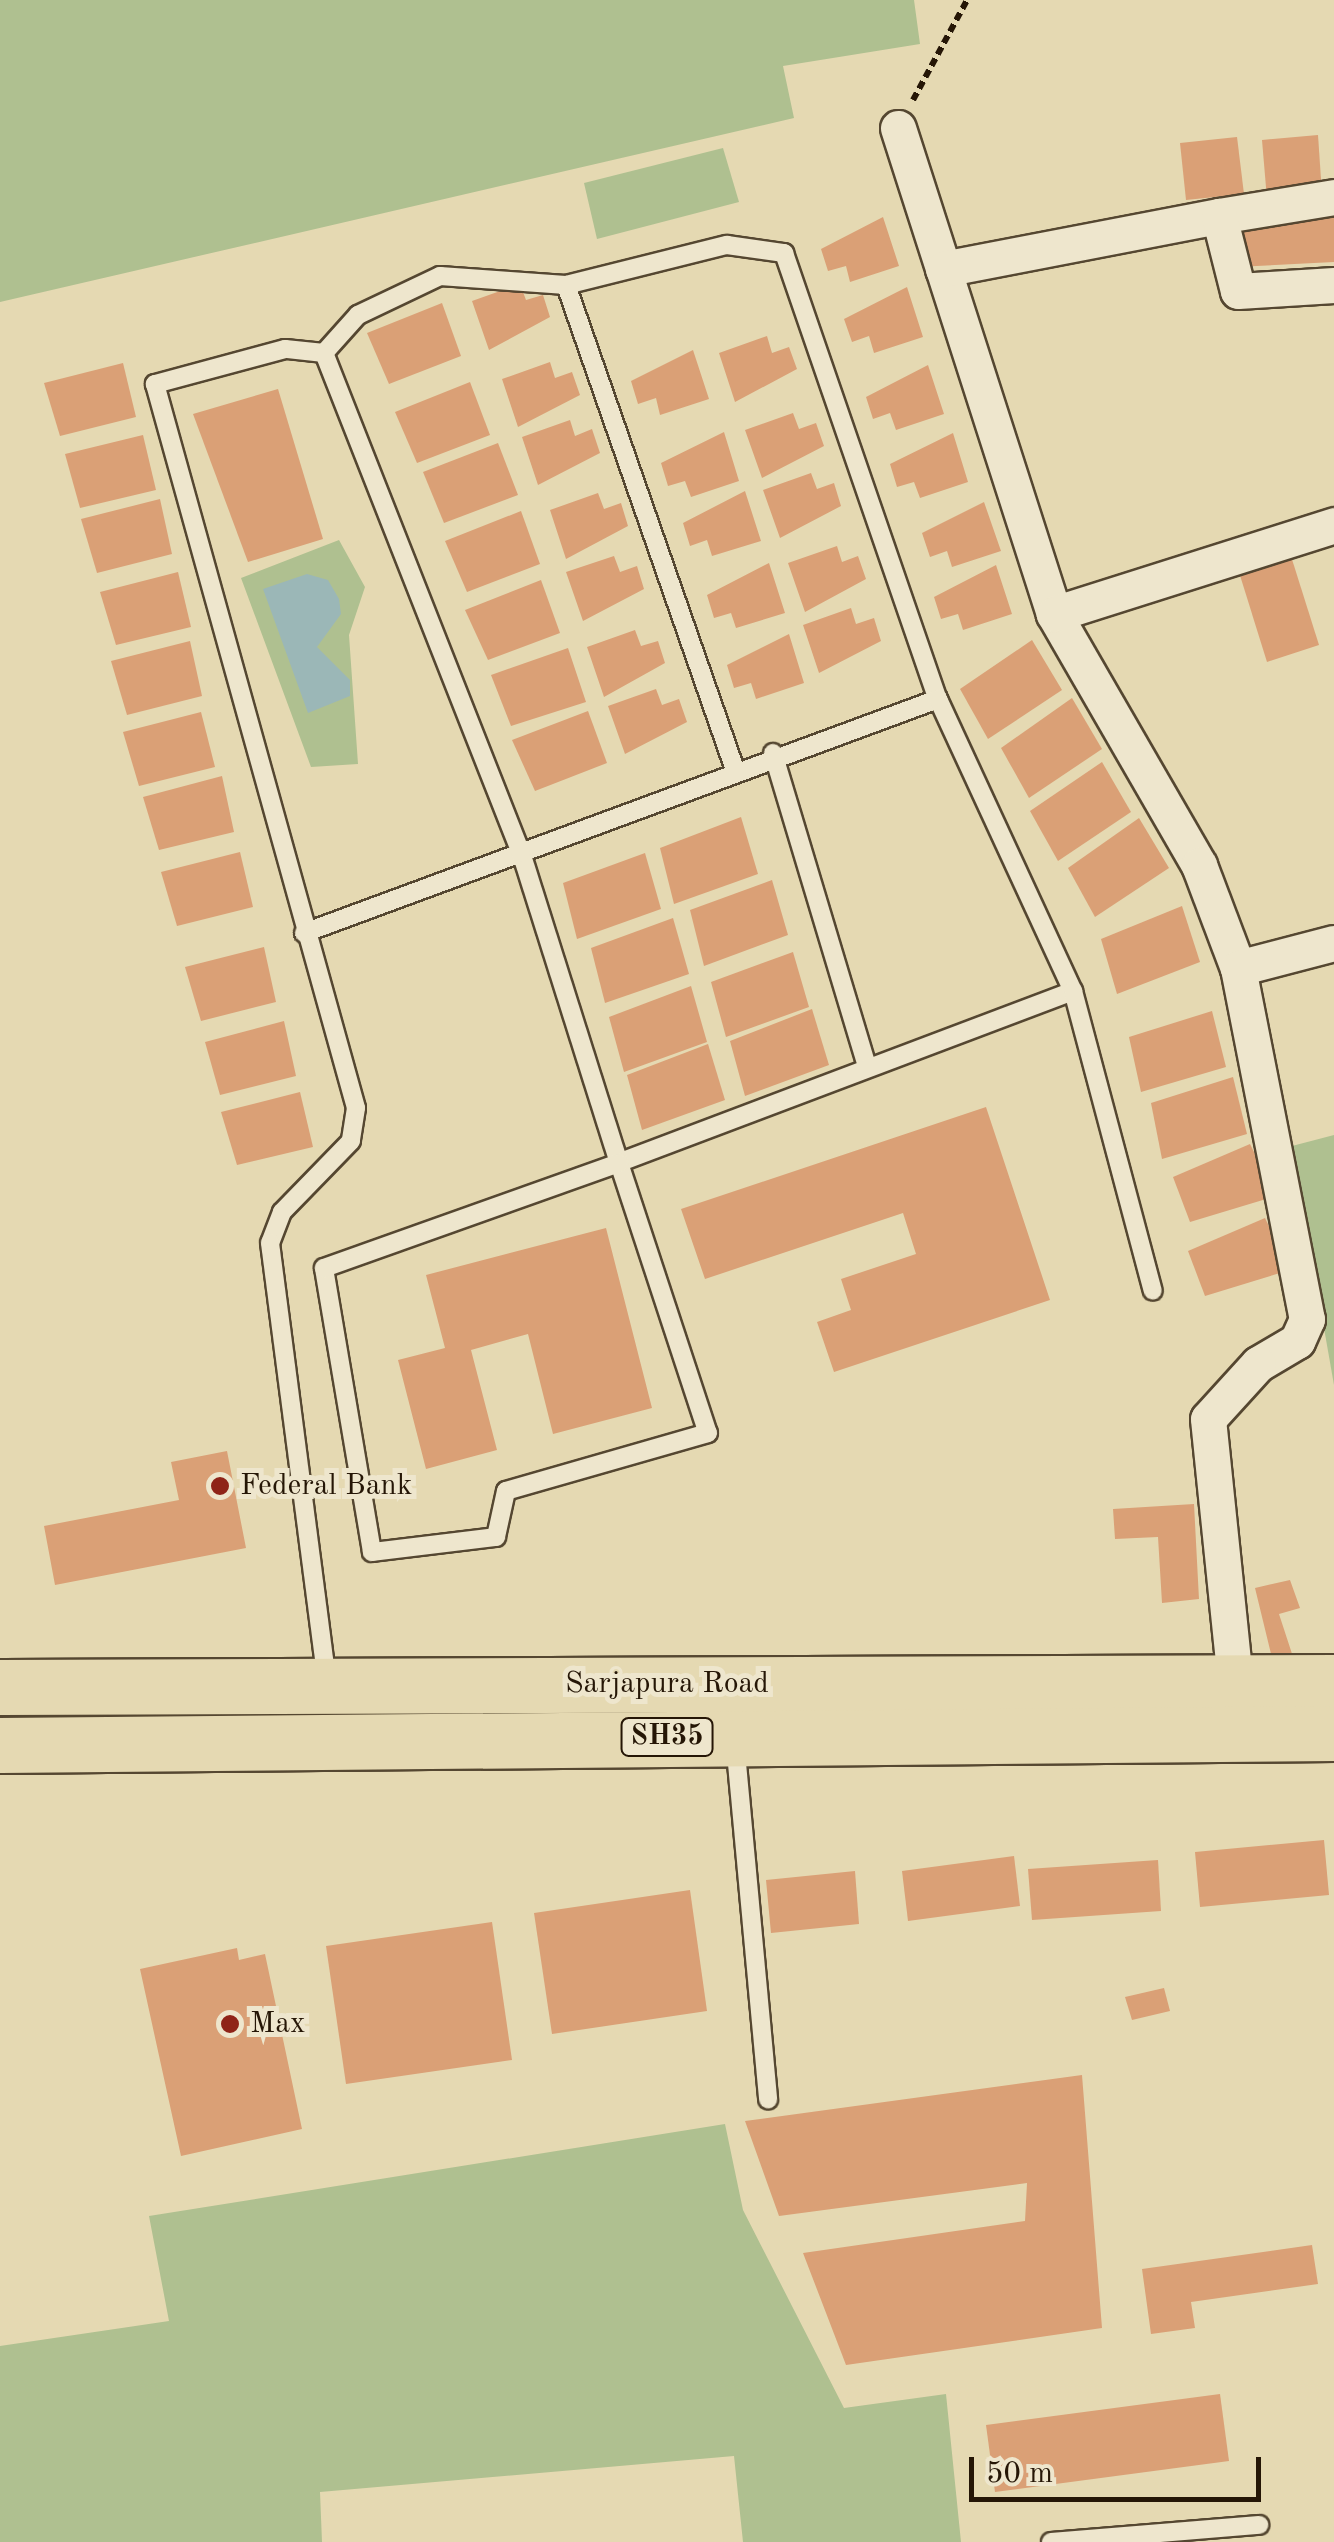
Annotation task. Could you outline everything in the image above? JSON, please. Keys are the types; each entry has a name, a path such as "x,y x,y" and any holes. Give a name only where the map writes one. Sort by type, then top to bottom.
{"main road":[{"name":"Sarjapura Road","path":"0,1687 327,1680 1334,1682"},
{"name":"Sarjapura Road","path":"0,1745 1334,1732"}],"street":[{"path":"898,128 1054,614 1199,866 1238,968 1307,1319 1297,1341 1258,1364 1208,1419 1235,1682"},
{"path":"943,269 1334,197"},
{"path":"1219,216 1238,291 1334,285"},
{"path":"1054,614 1334,525"},
{"path":"1238,968 1334,943"}],"lane":[{"path":"324,353 358,315 440,276 566,285 726,245 784,253 938,700 1073,991 1154,1291"},
{"path":"566,285 734,767"},
{"path":"324,353 285,348 155,384 356,1126 333,1164 282,1212 270,1243 327,1680"},
{"path":"324,353 521,853 619,1163 708,1433 506,1491 496,1537 372,1552 324,1268 619,1163 866,1063 1073,991"},
{"path":"304,933 521,853 734,767 938,700"},
{"path":"773,753 866,1063"},
{"path":"735,1736 768,2099"},
{"path":"1050,2542 1200,2536 1259,2524"}],"path":[{"path":"898,128 967,0"}],"green space":[{"path":"0,0 914,0 920,44 783,66 794,118 0,302"},
{"path":"723,148 739,202 597,239 584,183"},
{"path":"339,540 365,587 349,635 358,764 311,767 241,578"},
{"path":"1334,1135 1334,1385 1292,1146"},
{"path":"725,2124 743,2210 844,2408 946,2394 961,2542 743,2542 734,2456 320,2492 322,2542 0,2542 0,2346 169,2321 149,2216"}],"water":[{"path":"307,574 328,580 339,599 341,614 317,647 350,680 350,696 308,713 263,589"}],"building":[{"path":"1318,135 1322,194 1267,199 1262,140"},
{"path":"1237,137 1244,194 1186,200 1180,143"},
{"path":"1334,212 1334,262 1236,267 1234,217"},
{"path":"883,217 899,266 850,282 846,266 828,271 821,249"},
{"path":"520,284 526,300 543,295 550,317 489,350 472,301"},
{"path":"907,287 923,337 874,353 869,336 852,342 844,319"},
{"path":"442,303 461,356 389,384 367,333"},
{"path":"767,336 772,353 789,347 797,369 735,402 719,353"},
{"path":"693,350 709,399 660,415 656,398 638,404 631,381"},
{"path":"550,362 555,378 572,372 580,395 518,427 502,379"},
{"path":"123,363 136,417 60,436 44,383"},
{"path":"928,365 944,414 896,430 890,413 873,419 866,397"},
{"path":"470,382 490,435 417,463 395,412"},
{"path":"278,389 323,539 248,562 193,414"},
{"path":"793,413 799,429 816,423 824,446 762,478 745,430"},
{"path":"570,420 575,436 592,429 600,453 538,485 522,437"},
{"path":"724,432 739,481 691,497 685,481 668,486 661,463"},
{"path":"953,433 968,482 920,498 914,482 897,487 890,464"},
{"path":"143,435 156,490 80,508 65,454"},
{"path":"498,443 518,495 444,523 423,472"},
{"path":"811,473 817,489 834,483 841,506 780,538 763,490"},
{"path":"745,491 761,541 712,556 707,540 690,546 683,523"},
{"path":"598,493 604,509 621,503 628,526 566,559 550,510"},
{"path":"160,499 172,554 97,573 81,519"},
{"path":"984,502 1001,551 952,567 947,551 930,557 922,533"},
{"path":"521,511 540,564 467,592 445,541"},
{"path":"837,546 842,562 858,556 866,579 805,612 788,563"},
{"path":"1290,553 1319,645 1267,662 1238,569"},
{"path":"614,556 620,572 637,566 644,589 583,621 566,572"},
{"path":"769,563 785,613 736,628 731,613 714,618 707,595"},
{"path":"996,565 1012,614 963,630 958,614 941,619 934,597"},
{"path":"178,572 191,627 116,645 100,592"},
{"path":"541,580 560,633 488,660 465,610"},
{"path":"851,608 856,624 874,618 881,641 819,673 803,625"},
{"path":"635,630 641,646 658,641 665,663 604,697 587,647"},
{"path":"789,634 804,683 756,699 751,683 734,688 727,665"},
{"path":"1032,640 1062,690 988,739 960,689"},
{"path":"190,641 202,696 127,715 111,661"},
{"path":"568,648 586,702 511,726 491,675"},
{"path":"656,689 662,705 679,699 687,722 625,754 608,706"},
{"path":"1072,698 1102,749 1029,798 1001,748"},
{"path":"588,711 607,763 535,791 512,740"},
{"path":"201,712 215,767 139,786 123,732"},
{"path":"1102,762 1131,812 1058,861 1030,811"},
{"path":"222,776 234,832 159,850 143,797"},
{"path":"741,817 758,874 674,904 660,848"},
{"path":"1139,818 1169,868 1095,917 1068,868"},
{"path":"240,852 253,907 177,926 161,872"},
{"path":"645,853 661,909 577,939 563,883"},
{"path":"772,880 788,935 704,966 690,910"},
{"path":"1182,906 1200,962 1117,994 1101,939"},
{"path":"673,918 689,974 605,1003 591,948"},
{"path":"264,947 276,1002 201,1021 185,967"},
{"path":"793,952 809,1007 726,1037 711,982"},
{"path":"691,986 707,1042 624,1072 609,1017"},
{"path":"812,1009 829,1065 745,1096 730,1041"},
{"path":"1212,1011 1226,1067 1141,1092 1129,1037"},
{"path":"284,1021 296,1076 220,1095 205,1042"},
{"path":"708,1044 725,1100 642,1130 627,1075"},
{"path":"1233,1077 1247,1134 1162,1159 1151,1103"},
{"path":"300,1092 313,1147 237,1165 221,1112"},
{"path":"986,1107 1050,1300 834,1372 817,1322 851,1310 841,1279 916,1254 903,1213 705,1279 681,1209"},
{"path":"1250,1144 1276,1196 1190,1222 1173,1177"},
{"path":"1265,1218 1290,1270 1205,1296 1188,1251"},
{"path":"606,1228 652,1408 553,1434 528,1334 471,1350 497,1450 426,1469 398,1360 445,1348 426,1275"},
{"path":"227,1451 246,1548 55,1585 44,1526 179,1500 171,1462"},
{"path":"1194,1504 1199,1599 1162,1603 1158,1537 1115,1539 1113,1509"},
{"path":"1290,1580 1300,1608 1279,1614 1295,1663 1273,1662 1255,1588"},
{"path":"1324,1840 1329,1895 1200,1907 1195,1852"},
{"path":"1014,1856 1020,1906 908,1921 902,1871"},
{"path":"1158,1860 1161,1911 1032,1920 1028,1869"},
{"path":"855,1871 859,1924 771,1933 766,1880"},
{"path":"690,1890 707,2011 552,2034 534,1913"},
{"path":"492,1922 512,2060 346,2084 326,1946"},
{"path":"237,1948 239,1960 265,1954 302,2129 181,2156 140,1969"},
{"path":"1164,1988 1170,2011 1132,2020 1125,1997"},
{"path":"1082,2075 1102,2328 846,2365 803,2253 1025,2221 1027,2183 779,2216 745,2121"},
{"path":"1312,2245 1318,2284 1191,2302 1195,2328 1151,2334 1142,2269"},
{"path":"1220,2394 1229,2461 995,2492 986,2425"}],"place":[{"name":"Federal Bank","path":"220,1486"},
{"name":"Max","path":"230,2024"}]}
